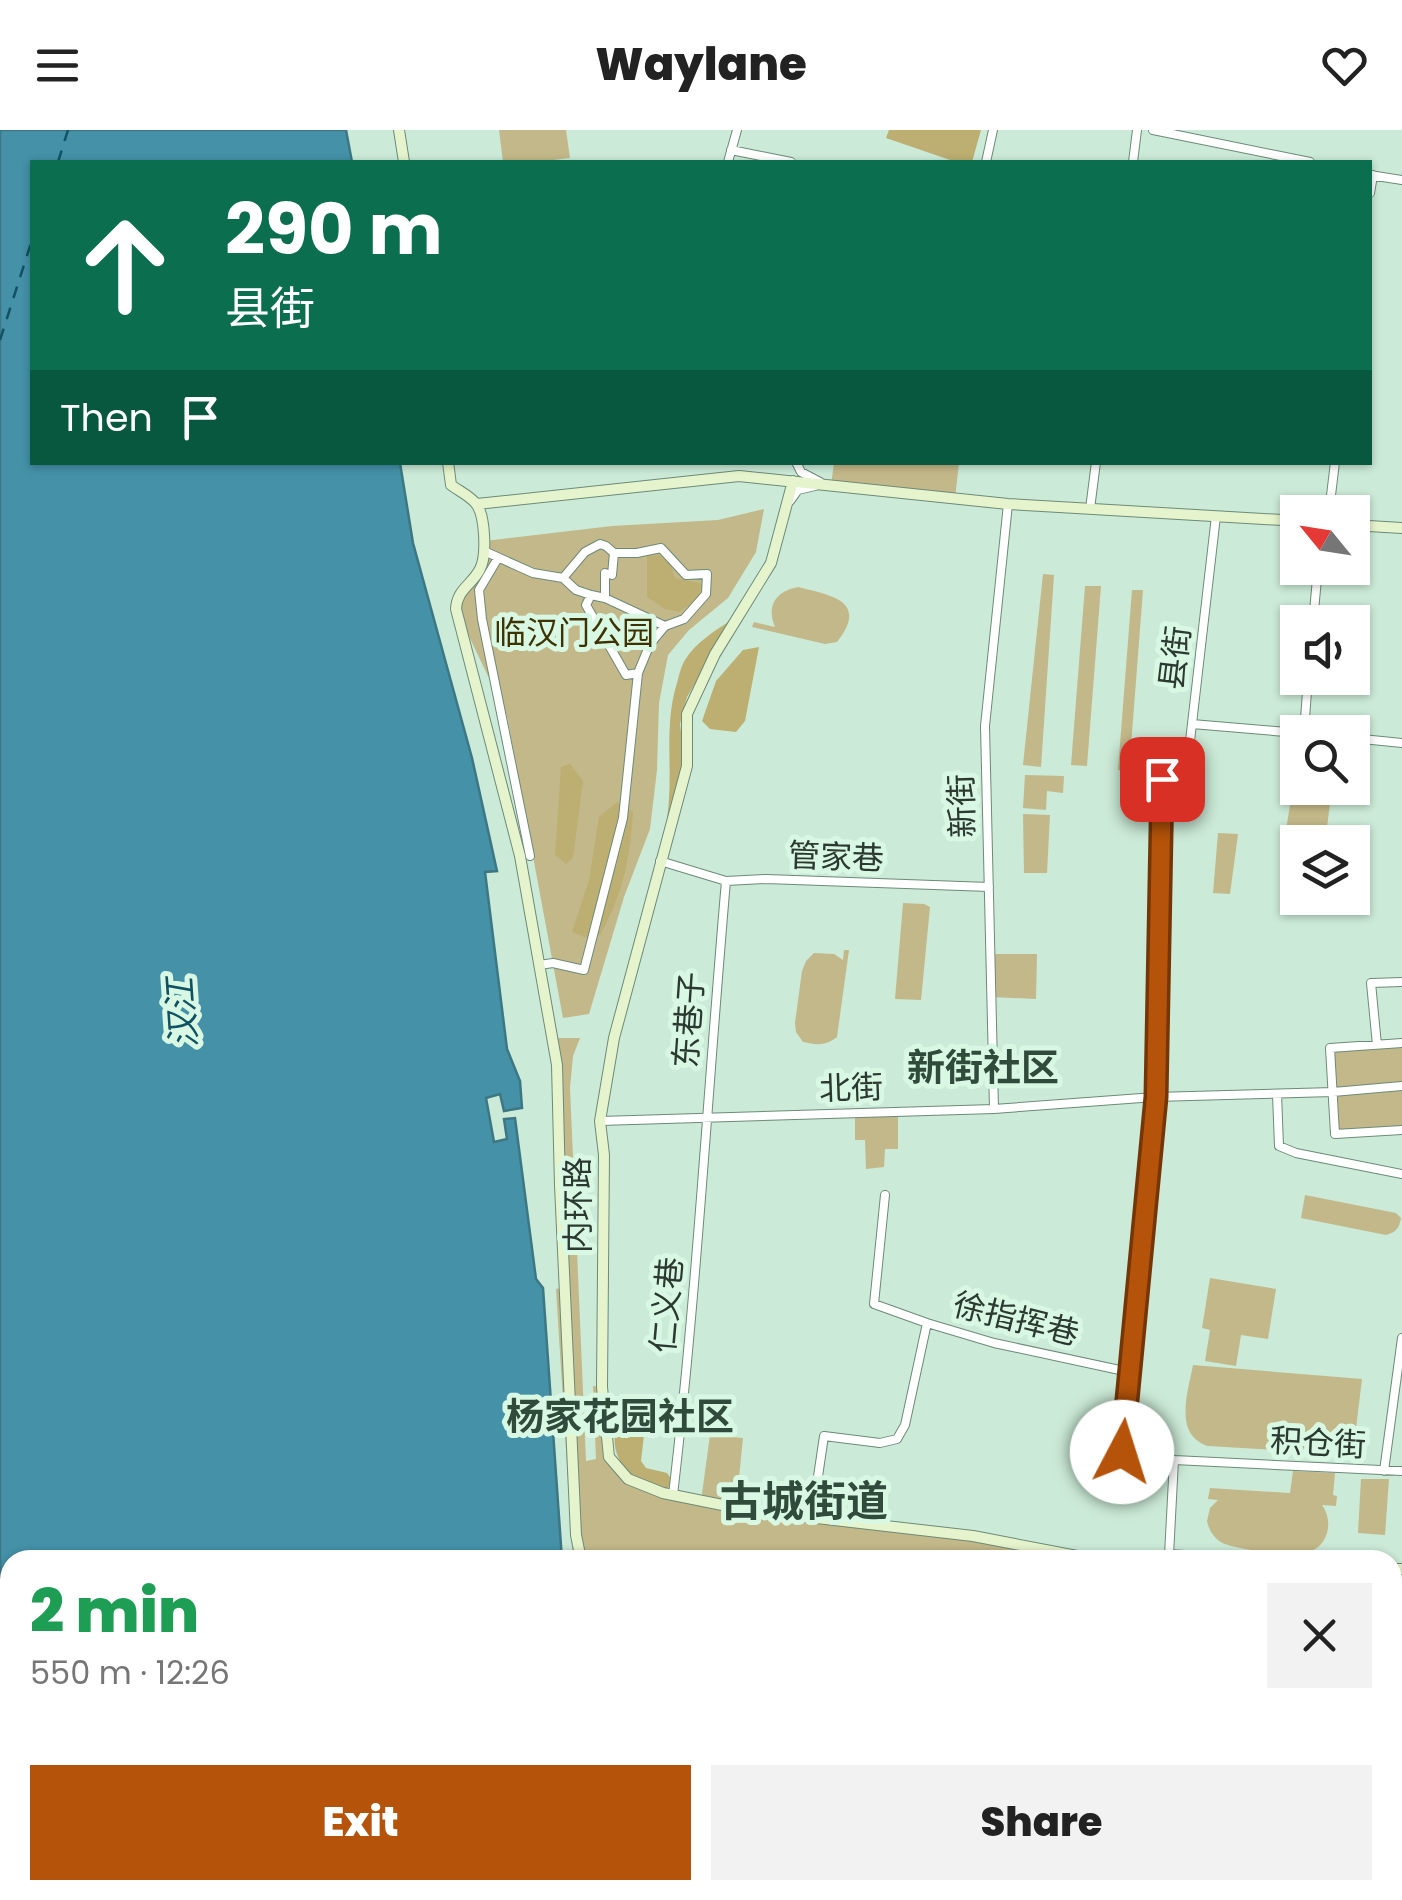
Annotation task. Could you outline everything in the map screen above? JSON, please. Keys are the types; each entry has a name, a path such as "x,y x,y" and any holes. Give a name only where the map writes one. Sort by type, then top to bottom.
{"street":[{"path":"399,130 404,160"},
{"path":"728,160 737,130"},
{"path":"986,160 993,130"},
{"path":"1133,160 1136,130"},
{"path":"1152,130 1300,160"},
{"path":"731,150 780,160"},
{"path":"1372,175 1402,180"},
{"path":"448,465 451,485 477,504 483,525 480,570 456,598 456,609 520,856 557,1065 579,1550"},
{"path":"793,481 794,465"},
{"path":"796,465 801,472 824,484"},
{"path":"1090,508 1096,465"},
{"path":"1331,495 1334,465"},
{"path":"477,504 740,476 1008,504 1280,520"},
{"name":"内环路","path":"793,481 771,563 716,654 687,714 687,766 614,1038 600,1121 604,1156 604,1400 609,1457 628,1479 673,1495 748,1510 973,1536 1046,1550"},
{"path":"787,504 798,490 824,484"},
{"name":"新街","path":"994,1109 984,726 1008,504"},
{"name":"县街","path":"1129,1372 1156,1097 1162,779 1190,741 1216,516"},
{"path":"1370,526 1402,528"},
{"path":"540,966 553,963 584,970 623,818 638,673 650,644 665,626 684,619 706,594 707,574 686,575 661,548 614,552 600,544 586,552 563,578"},
{"path":"484,551 533,573 563,578 576,590 604,598 665,626"},
{"path":"604,598 604,574 612,575 614,552"},
{"path":"498,558 479,590 480,604 530,856"},
{"path":"592,595 586,605 626,675 638,673"},
{"path":"1192,724 1280,731"},
{"path":"1370,740 1402,743"},
{"name":"管家巷","path":"660,861 726,881 989,887"},
{"name":"东巷子","path":"707,1118 726,881"},
{"path":"1377,1045 1371,983 1402,982"},
{"path":"1402,1044 1330,1048 1335,1134 1402,1130"},
{"name":"北街","path":"600,1121 994,1109 1402,1086"},
{"path":"1278,1094 1279,1146 1296,1153 1402,1174"},
{"name":"仁义巷","path":"673,1495 707,1118"},
{"path":"885,1194 874,1304 927,1322"},
{"name":"徐指挥巷","path":"812,1517 824,1436 880,1442 897,1439 905,1424 927,1322 994,1344 1129,1372"},
{"name":"积仓街","path":"1129,1372 1122,1452 1174,1460 1384,1471 1402,1338"},
{"path":"604,1400 683,1407"},
{"path":"1170,1550 1174,1460"},
{"path":"1384,1471 1402,1471"}],"green space":[{"path":"499,130 566,130 570,158 503,160"},
{"path":"834,465 959,465 955,498 831,485"},
{"name":"临汉门公园","path":"764,509 756,552 728,598 689,630 668,655 659,703 650,829 624,897 589,1014 563,1018 507,716 456,609 480,570 484,541 612,526 718,520"},
{"path":"1043,574 1054,575 1041,767 1023,765"},
{"path":"1085,586 1101,586 1087,766 1071,765"},
{"path":"798,587 833,597 847,608 846,628 837,642 825,644 752,627 754,622 775,627 775,601 784,592"},
{"path":"1132,590 1143,590 1129,772 1118,770"},
{"path":"1025,775 1064,776 1063,793 1047,791 1046,810 1023,808"},
{"path":"1290,805 1330,805 1327,825 1287,825"},
{"path":"1023,814 1050,815 1047,873 1024,873"},
{"path":"1218,833 1238,834 1230,894 1213,893"},
{"path":"903,903 930,907 921,1000 895,999"},
{"path":"844,950 849,950 837,1037 821,1044 803,1042 795,1023 806,961 814,953 834,954 843,960"},
{"path":"990,954 1037,954 1036,999 991,997"},
{"path":"557,1038 580,1038 573,1056 570,1088 586,1461 596,1459 593,1386 602,1387 609,1457 628,1479 701,1501 710,1435 743,1438 736,1507 973,1536 1046,1550 572,1550 556,1289 564,1287"},
{"path":"1402,1043 1402,1130 1335,1134 1330,1048"},
{"path":"898,1112 898,1149 885,1149 884,1167 866,1169 865,1140 855,1140 855,1113"},
{"path":"1305,1195 1396,1213 1400,1222 1396,1230 1386,1235 1301,1218"},
{"path":"1210,1278 1276,1289 1268,1339 1241,1335 1236,1366 1205,1361 1210,1330 1202,1328"},
{"path":"1193,1365 1362,1379 1354,1445 1341,1454 1208,1446 1190,1432 1187,1422 1186,1399"},
{"path":"1293,1471 1335,1473 1336,1506 1322,1505 1328,1527 1323,1541 1314,1550 1235,1547 1219,1541 1210,1529 1210,1508 1218,1500 1208,1499 1210,1488 1290,1493"},
{"path":"1361,1479 1389,1479 1385,1535 1358,1533"}],"shaded area":[{"path":"889,130 981,130 973,160 950,160 886,138"},
{"path":"659,555 671,565 675,578 703,587 696,600 679,612 665,609 647,597 647,556"},
{"path":"733,619 687,697 680,724 683,772 667,818 671,716 681,668 701,642"},
{"path":"759,647 745,721 736,732 710,729 702,721 716,681 743,650"},
{"path":"570,764 583,781 573,858 566,864 555,855 561,767"},
{"path":"617,802 633,812 624,876 600,935 584,937 572,932 589,880 599,817"},
{"path":"620,1420 645,1426 641,1461 646,1468 667,1473 671,1479 668,1489 639,1480 621,1463 614,1441"}],"water":[{"name":"汉江","path":"0,130 346,130 352,160 30,160 30,465 400,465 413,543 472,758 497,871 485,872 507,1049 520,1081 522,1108 504,1111 500,1094 486,1098 494,1142 507,1139 504,1119 515,1118 536,1279 543,1288 561,1550 0,1550"}],"ferry route":[{"path":"59,160 68,130"},
{"path":"0,340 30,246"}],"district":[{"name":"新街社区","path":"983,1068"},
{"name":"杨家花园社区","path":"620,1417"},
{"name":"古城街道","path":"804,1501"}],"route":[{"path":"1122,1452 1156,1097 1162,779"}]}
